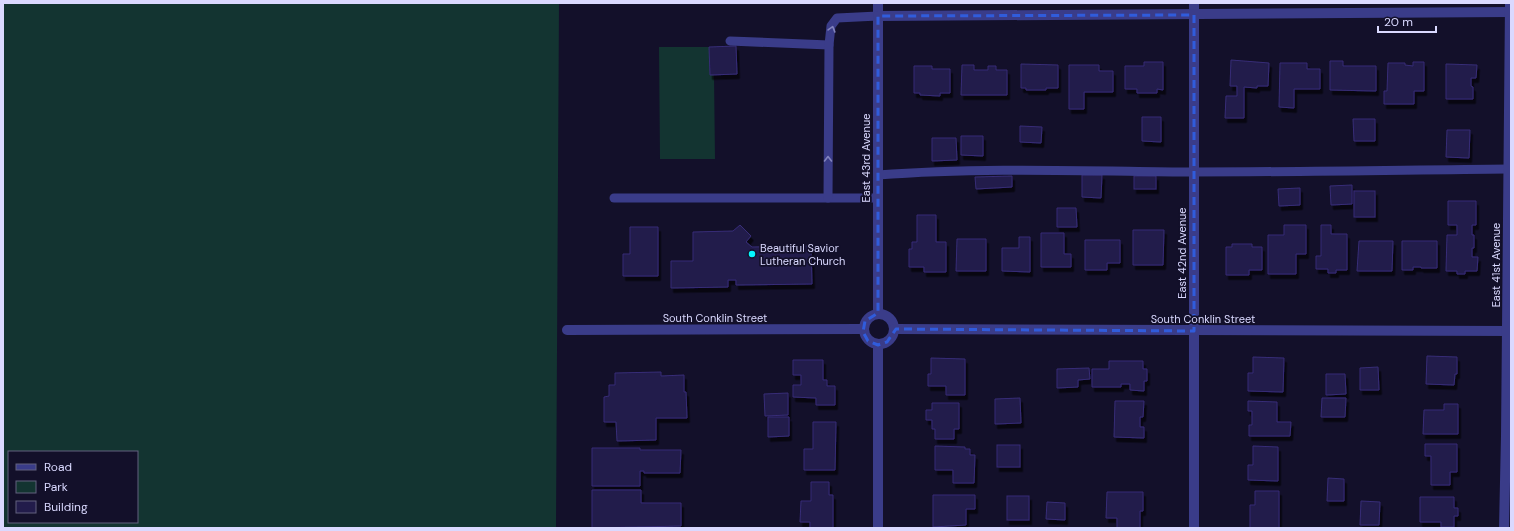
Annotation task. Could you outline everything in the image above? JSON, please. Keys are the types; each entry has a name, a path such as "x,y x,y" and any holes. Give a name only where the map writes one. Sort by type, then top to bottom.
{"street":[{"name":"East 43rd Avenue","path":"878,3 878,313"},
{"name":"East 42nd Avenue","path":"1194,3 1194,528"},
{"path":"878,16 1194,15 1510,9"},
{"name":"East 41st Avenue","path":"1504,528 1509,331 1508,169 1510,9"},
{"path":"878,313 888,316 894,329 888,342 878,345 868,341 865,337 864,329 865,321 869,317 878,313"},
{"name":"South Conklin Street","path":"567,330 864,329"},
{"name":"South Conklin Street","path":"894,329 1509,331"},
{"path":"878,345 878,528"}],"lane":[{"path":"828,198 828,45 831,26 837,18 878,16"},
{"path":"730,41 828,45"},
{"path":"878,175 916,172 987,170 1194,172 1508,169"},
{"path":"614,198 878,198"}],"highlighted area":[{"path":"1194,15 1194,331 896,329 887,342 878,345 868,341 863,332 865,321 878,313 878,16"}],"green space":[{"path":"3,3 559,3 556,528 3,528"},
{"path":"659,47 709,47 710,74 714,75 715,159 660,159"}],"building":[{"path":"736,46 737,74 710,75 709,47"},
{"path":"1231,60 1269,63 1268,86 1257,86 1257,88 1244,87 1244,118 1225,118 1226,96 1237,96 1237,86 1230,86"},
{"path":"1330,61 1343,61 1343,66 1376,66 1376,91 1330,90"},
{"path":"1144,62 1163,62 1163,90 1157,89 1157,93 1137,93 1137,89 1125,89 1125,66 1144,66"},
{"path":"1413,62 1424,62 1424,91 1414,91 1414,104 1384,104 1384,91 1387,91 1388,63 1405,63 1405,65 1413,66"},
{"path":"1280,63 1307,63 1307,69 1320,69 1320,89 1294,89 1294,108 1279,107"},
{"path":"1021,64 1058,65 1058,88 1046,88 1046,90 1026,90 1026,88 1021,88"},
{"path":"1446,64 1477,65 1476,78 1471,78 1473,99 1446,99"},
{"path":"962,65 974,65 974,70 988,70 988,66 996,66 996,70 1007,70 1007,95 961,95"},
{"path":"1069,65 1099,65 1099,71 1113,71 1113,92 1084,92 1084,109 1069,109"},
{"path":"914,66 932,66 932,69 950,69 950,93 940,93 940,96 920,95 920,93 914,93"},
{"path":"1142,117 1161,117 1161,142 1142,141"},
{"path":"1353,119 1375,119 1375,141 1354,141"},
{"path":"1020,126 1042,127 1041,143 1020,142"},
{"path":"1447,130 1470,130 1469,158 1446,157"},
{"path":"961,136 983,136 983,156 961,155"},
{"path":"932,138 956,138 957,160 932,161"},
{"path":"1082,175 1102,175 1101,198 1082,197"},
{"path":"1012,176 1012,187 976,189 975,177"},
{"path":"1134,176 1156,176 1156,189 1134,189"},
{"path":"1352,185 1352,204 1331,205 1330,186"},
{"path":"1300,188 1300,205 1279,206 1278,189"},
{"path":"1354,191 1375,191 1375,217 1354,217"},
{"path":"1448,201 1476,201 1476,225 1472,225 1474,248 1472,248 1472,257 1478,257 1477,271 1465,271 1465,274 1457,274 1457,271 1446,271 1447,235 1457,235 1457,225 1448,225"},
{"path":"1057,208 1076,208 1077,227 1057,227"},
{"path":"917,215 936,215 936,242 946,242 946,272 924,272 924,267 909,267 909,249 912,249 912,242 917,242"},
{"name":"Beautiful Savior Lutheran Church","path":"740,225 751,236 746,242 752,247 811,246 812,284 736,285 736,280 728,280 728,287 671,288 671,261 693,261 693,232 733,231"},
{"path":"1284,225 1306,225 1306,254 1296,254 1296,274 1268,274 1268,235 1284,235"},
{"path":"1321,225 1331,225 1331,234 1347,234 1347,270 1336,270 1336,273 1328,273 1328,269 1316,269 1316,256 1321,256"},
{"path":"630,227 658,227 658,276 623,276 623,254 630,254"},
{"path":"1133,230 1164,230 1163,265 1133,265"},
{"path":"1041,233 1064,233 1064,254 1071,254 1071,267 1041,267"},
{"path":"1019,237 1030,237 1030,272 1002,271 1002,248 1019,248"},
{"path":"957,239 986,239 986,271 956,271"},
{"path":"1085,240 1120,240 1120,263 1107,263 1107,270 1085,270"},
{"path":"1359,241 1393,241 1392,271 1357,271"},
{"path":"1402,241 1437,241 1437,268 1413,267 1413,270 1402,270"},
{"path":"1232,244 1252,244 1252,247 1262,247 1262,270 1249,270 1249,275 1226,275 1226,247 1232,247"},
{"path":"1427,356 1457,357 1457,374 1455,374 1454,385 1426,384"},
{"path":"1253,357 1284,358 1283,392 1248,391 1248,373 1253,373"},
{"path":"931,358 965,359 965,395 946,395 946,386 928,386 928,374 931,374"},
{"path":"793,360 823,360 823,380 827,380 827,386 835,386 835,405 816,405 816,398 793,397 793,385 801,385 801,375 793,375"},
{"path":"1109,361 1143,361 1143,369 1147,369 1147,381 1144,381 1144,391 1130,390 1130,384 1121,384 1121,387 1092,387 1092,369 1109,369"},
{"path":"1378,367 1379,390 1360,390 1360,368"},
{"path":"1089,368 1090,379 1078,380 1078,387 1057,388 1057,369"},
{"path":"661,372 661,376 684,375 687,418 656,418 656,440 617,441 616,422 604,422 604,397 609,396 609,385 615,385 615,373"},
{"path":"1326,374 1345,374 1346,394 1326,395"},
{"path":"788,393 788,415 765,416 764,394"},
{"path":"1020,398 1021,423 995,424 995,399"},
{"path":"1322,398 1346,398 1345,417 1321,417"},
{"path":"1115,401 1144,401 1143,417 1140,417 1140,427 1144,427 1144,438 1114,437"},
{"path":"1248,401 1277,402 1277,422 1291,422 1290,436 1249,436 1249,425 1252,425 1252,411 1248,411"},
{"path":"932,403 959,403 959,429 954,429 954,439 935,439 935,429 932,429 932,420 926,420 926,410 932,410"},
{"path":"1444,404 1458,404 1458,434 1423,434 1424,410 1444,410"},
{"path":"768,417 789,417 789,436 768,437"},
{"path":"813,422 836,422 835,470 804,470 804,449 813,449"},
{"path":"1425,444 1457,444 1457,472 1450,472 1450,485 1431,485 1431,456 1425,456"},
{"path":"997,445 1020,445 1020,467 997,467"},
{"path":"935,446 965,447 965,449 970,449 970,455 975,455 974,483 953,483 953,470 935,470"},
{"path":"1253,446 1278,447 1278,481 1248,480 1248,465 1253,465"},
{"path":"592,448 681,450 680,473 644,473 644,471 640,471 640,486 592,486"},
{"path":"1328,478 1344,479 1344,501 1327,501"},
{"path":"811,482 829,482 829,495 833,495 833,528 810,528 810,522 800,522 801,501 811,501"},
{"path":"592,490 641,490 641,503 681,503 681,526 592,528"},
{"path":"1255,491 1279,491 1279,528 1250,528 1250,505 1255,505"},
{"path":"1107,492 1143,492 1143,511 1140,511 1140,528 1117,528 1117,518 1106,518"},
{"path":"933,495 975,495 975,509 966,509 966,525 933,527"},
{"path":"1007,496 1029,496 1029,520 1007,520"},
{"path":"1420,497 1454,497 1454,508 1458,508 1458,516 1454,516 1454,527 1441,527 1441,522 1420,522"},
{"path":"1361,501 1380,502 1379,525 1360,525"},
{"path":"1047,502 1065,503 1065,520 1046,519"}],"place":[{"name":"Beautiful Savior Lutheran Church","path":"752,254"}]}
